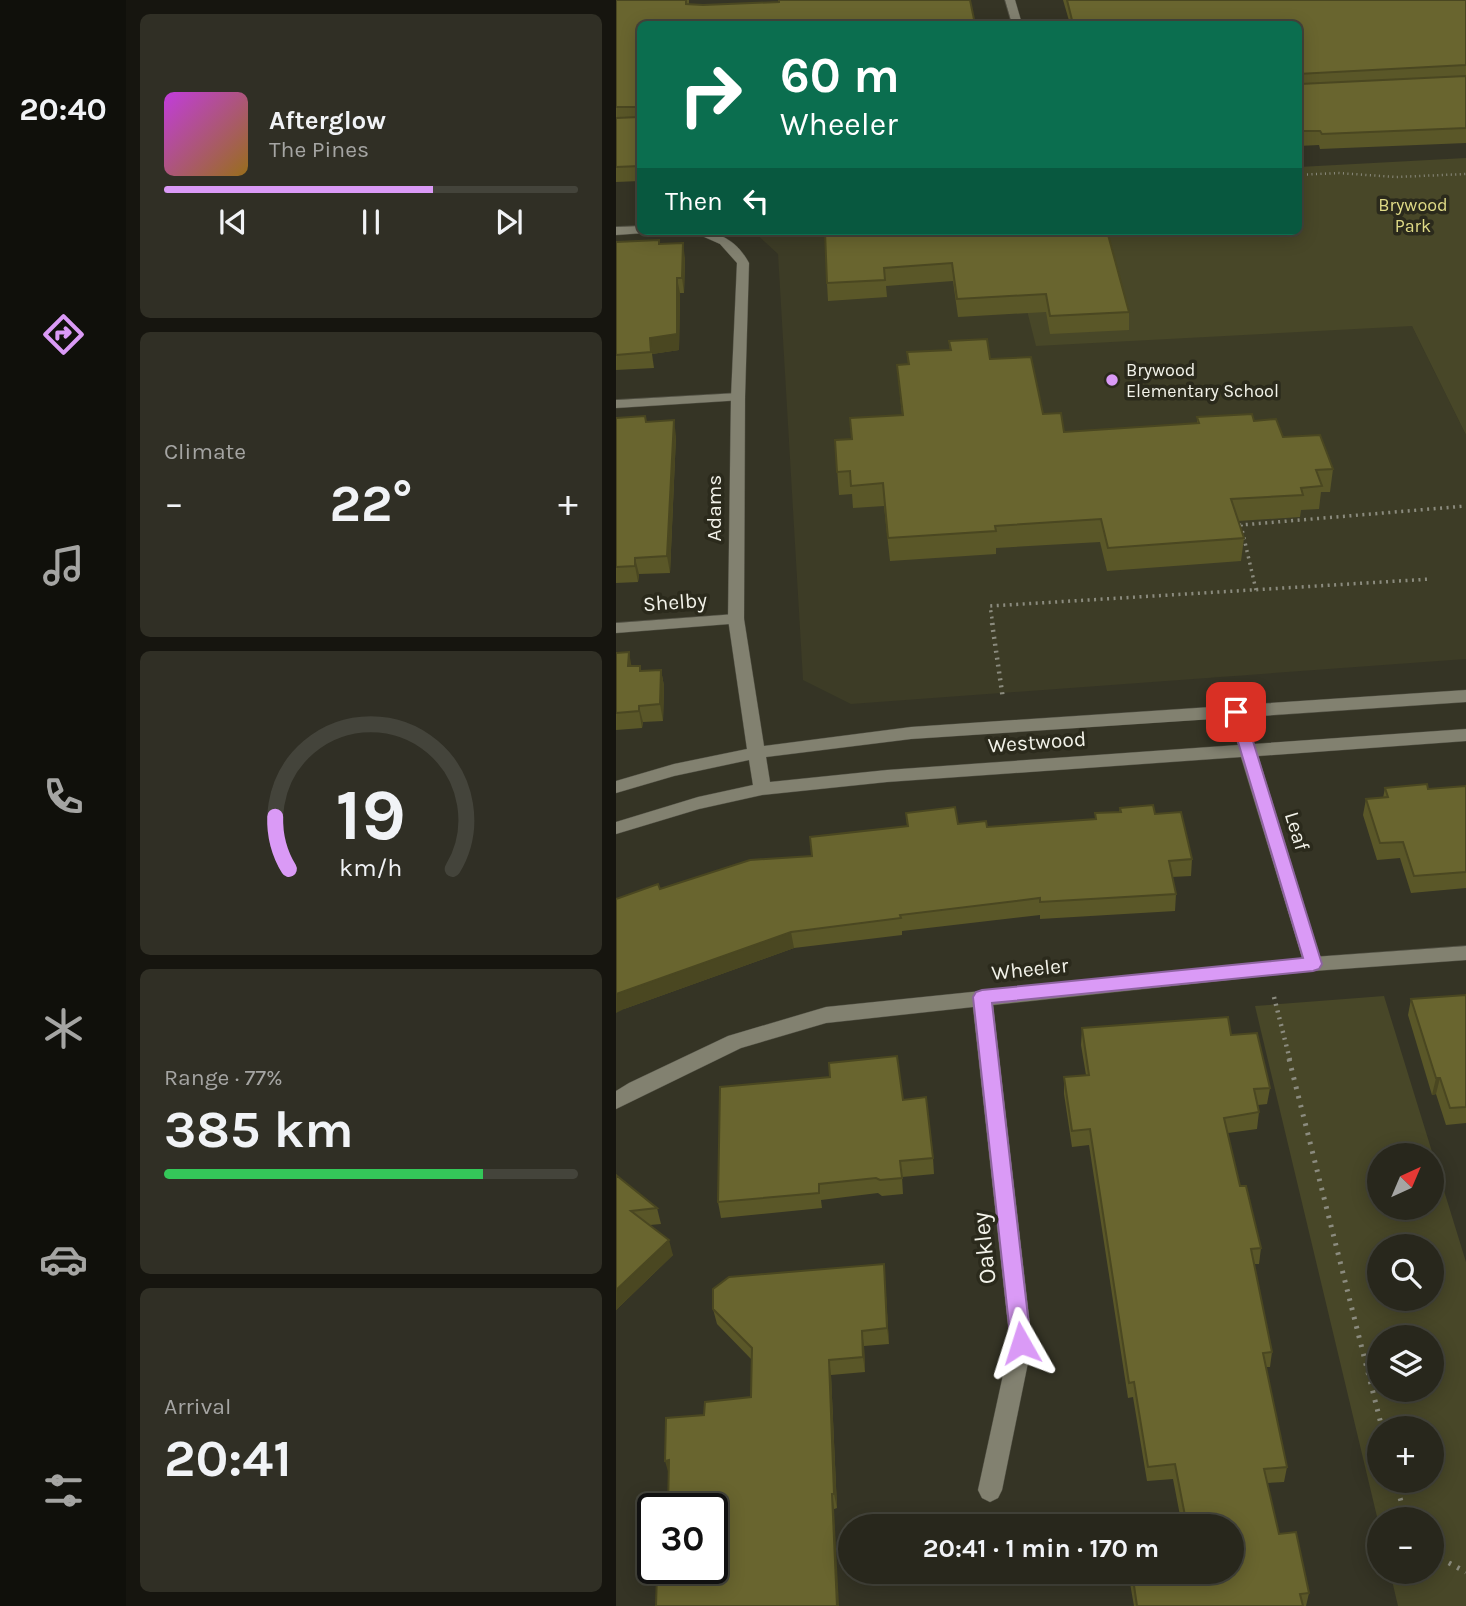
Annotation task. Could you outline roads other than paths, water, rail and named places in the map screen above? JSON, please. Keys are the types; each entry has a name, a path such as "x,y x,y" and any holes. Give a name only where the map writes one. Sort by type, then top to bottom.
{"street":[{"path":"1010,0 1016,21"},
{"path":"616,231 637,230"},
{"name":"Adams","path":"711,235 736,248 743,263 738,397 736,619 762,789"},
{"path":"616,404 738,397"},
{"name":"Shelby","path":"616,628 736,619"},
{"name":"Westwood","path":"616,787 671,769 757,751 948,729 1466,696"},
{"name":"Leaf","path":"1236,712 1313,964"},
{"name":"Westwood","path":"616,828 698,803 762,789 887,776 1466,735"},
{"name":"Wheeler","path":"616,1101 734,1042 826,1015 1313,964 1466,953"},
{"name":"Oakley","path":"982,997 1021,1343 990,1490"}],"place":[{"name":"Brywood Elementary School","path":"1112,380"}],"park label":[{"name":"Brywood Park","path":"1413,215"}]}
